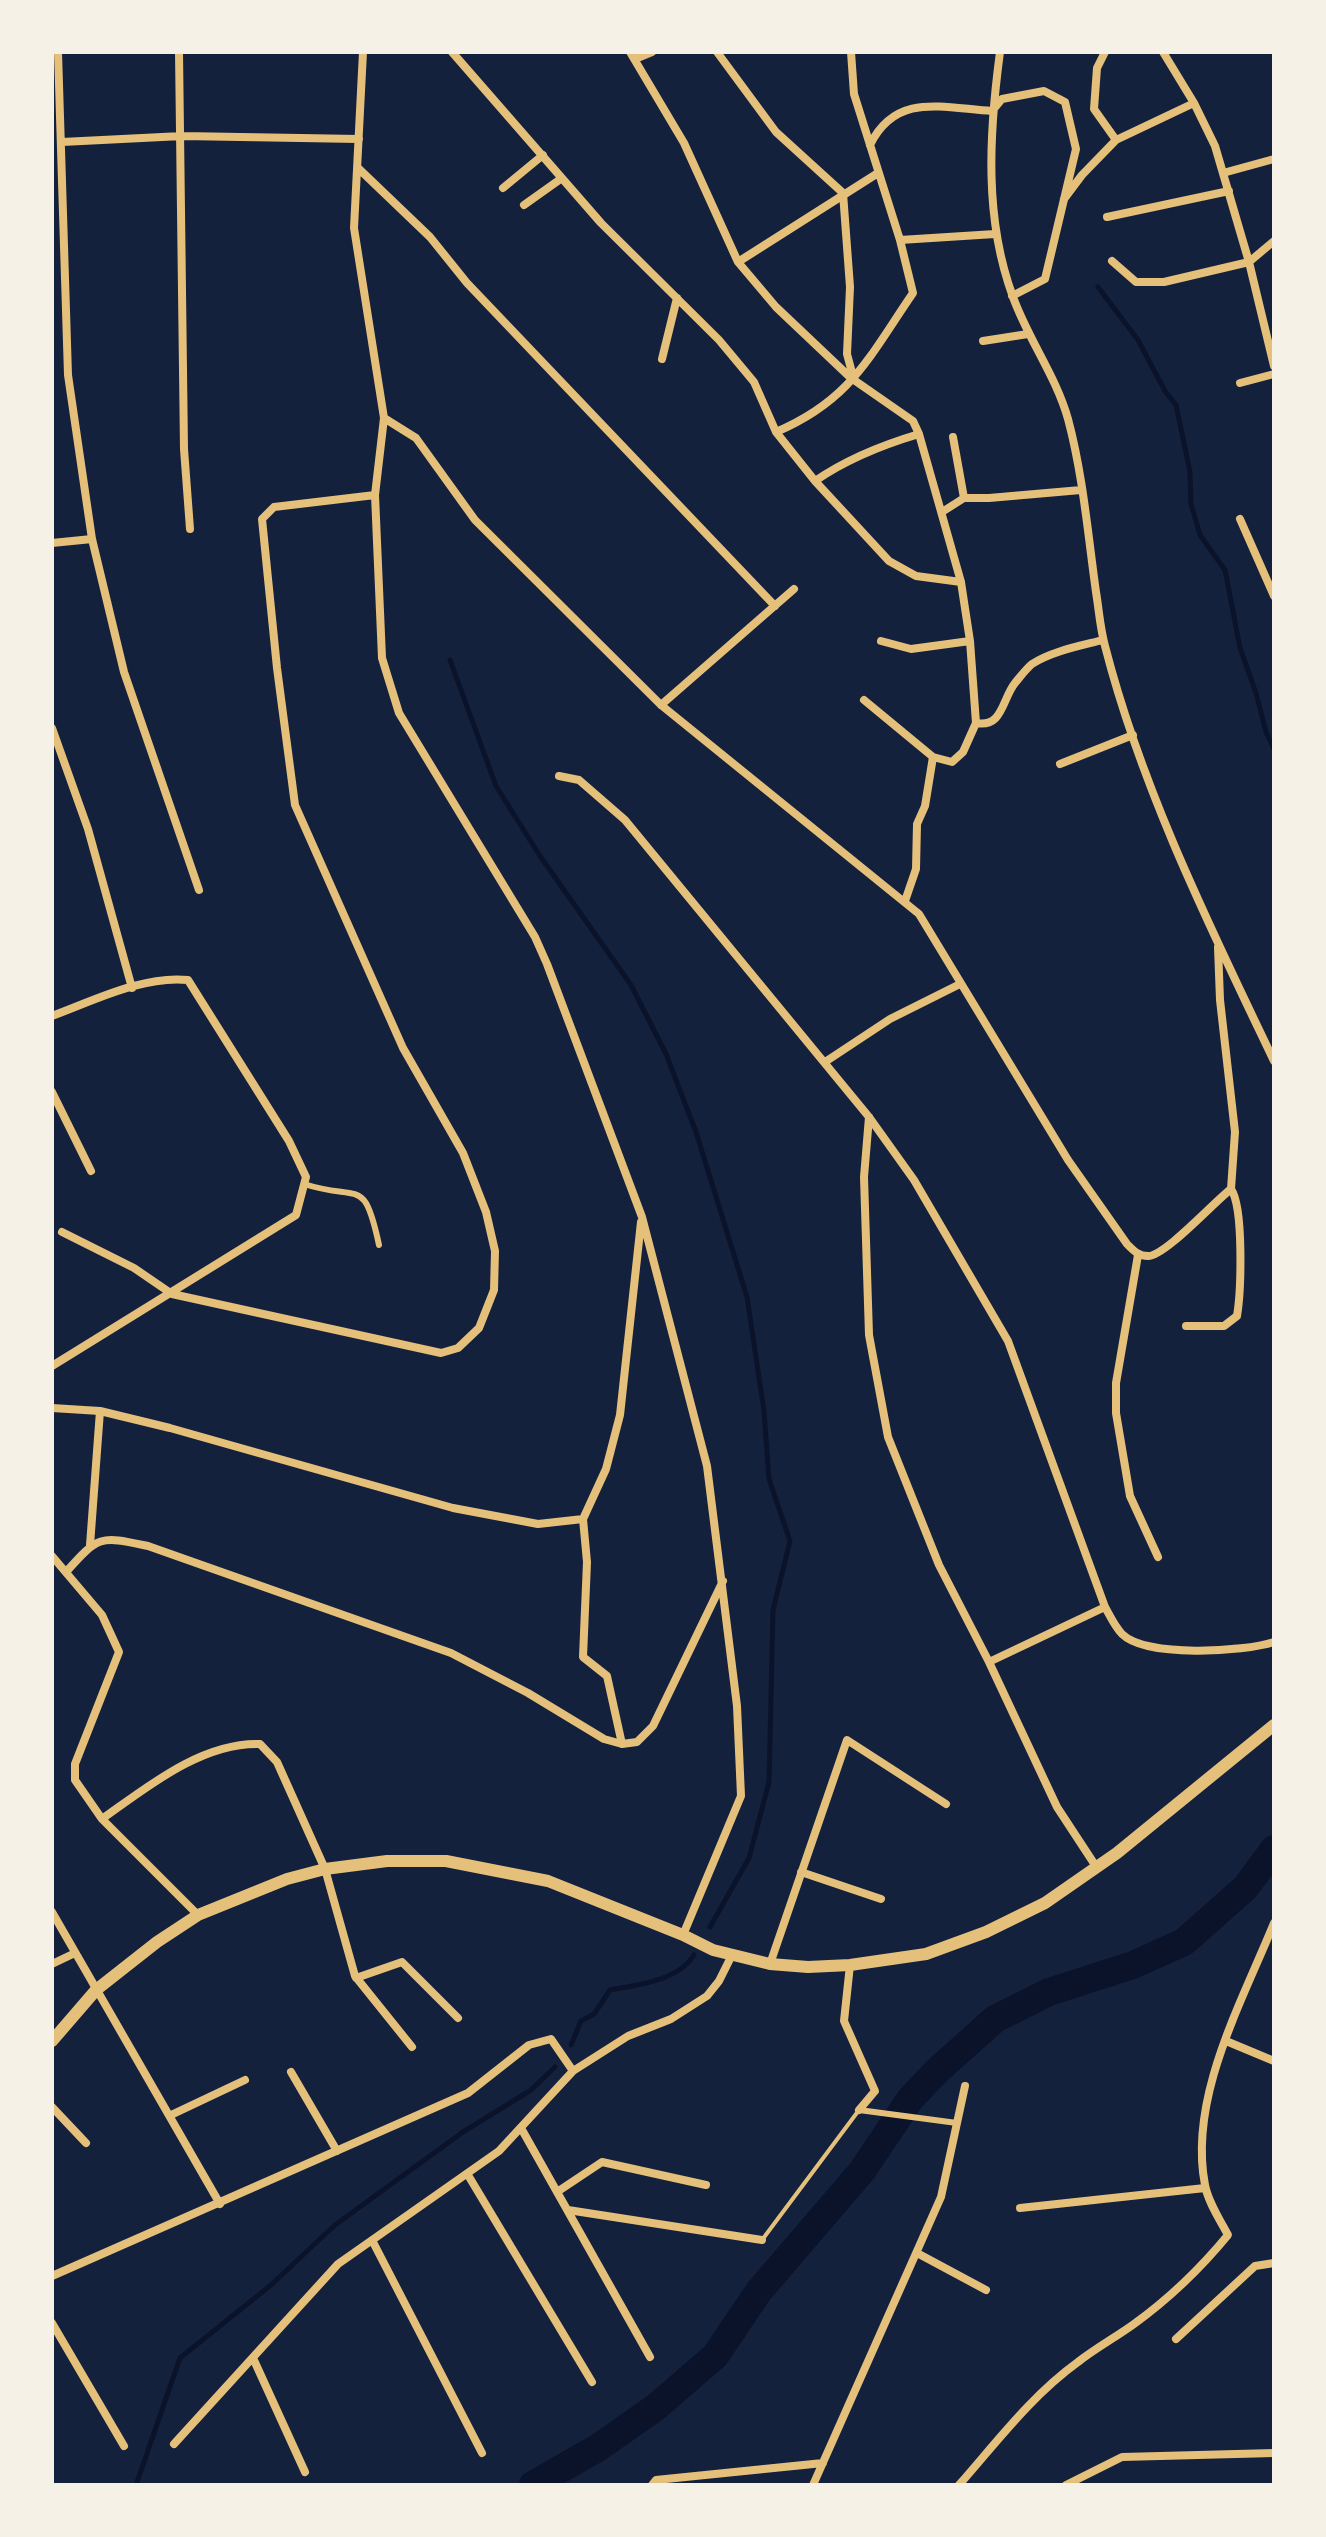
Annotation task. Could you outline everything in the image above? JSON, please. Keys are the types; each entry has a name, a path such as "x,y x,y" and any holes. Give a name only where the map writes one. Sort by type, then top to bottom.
{"main road":[{"path":"52,2041 96,1990 157,1942 198,1915 287,1879 325,1869 387,1861 446,1861 548,1881 732,1955 770,1964 808,1967 850,1965 926,1954 986,1932 1045,1903 1097,1868 1274,1725"}],"street":[{"path":"58,52 68,375 92,539 124,672 199,890"},
{"path":"179,52 184,449 190,529"},
{"path":"363,52 354,228 384,418 375,495 382,658 399,713 535,937 642,1217 707,1466 737,1706 741,1796 683,1935"},
{"path":"452,52 601,223 719,340 754,382 776,432 815,481 889,561 916,576 961,582"},
{"path":"652,52 632,55 684,143 738,262 776,307 854,380 913,421 919,434 961,582 970,641 976,723 963,752 952,762 933,757 864,700"},
{"path":"717,52 776,132 843,193 850,287 847,354 854,380"},
{"path":"776,432 816,413 854,380 913,293 900,240 854,94 851,52"},
{"path":"1000,52 992,111 991,169 995,234 1012,296 1059,393 1068,420 1103,640 1115,684 1159,805 1274,1061"},
{"path":"1105,52 1097,68 1094,109 1116,140"},
{"path":"1163,52 1194,103 1215,146 1249,262 1274,366"},
{"path":"992,111 1002,99 1044,91 1065,102 1076,149 1045,279 1012,296"},
{"path":"1062,203 1082,175 1116,140 1194,103"},
{"path":"870,146 880,125 912,106 992,111"},
{"path":"62,142 182,136 359,139"},
{"path":"503,188 543,155"},
{"path":"1223,173 1274,159"},
{"path":"358,168 410,216 467,283 775,606"},
{"path":"738,262 878,173"},
{"path":"524,205 562,178"},
{"path":"1107,217 1229,191"},
{"path":"900,240 995,234"},
{"path":"1112,261 1136,282 1164,282 1249,262 1274,241"},
{"path":"662,359 677,298"},
{"path":"983,341 1028,334"},
{"path":"1240,383 1274,374"},
{"path":"384,418 416,438 475,520 661,705 919,914 1068,1160 1138,1255 1152,1256 1171,1244 1231,1189"},
{"path":"815,481 833,468 881,446 919,434"},
{"path":"953,437 964,498"},
{"path":"942,512 964,498 1081,490"},
{"path":"62,1232 134,1268 172,1294 441,1353 458,1348 479,1328 494,1290 495,1251 486,1212 463,1153 403,1048 295,805 277,668 262,519 274,507 375,495"},
{"path":"1240,519 1274,596"},
{"path":"52,543 92,539"},
{"path":"661,705 794,589"},
{"path":"976,723 986,725 997,719 1012,687 1031,665 1064,651 1103,640"},
{"path":"881,641 911,649 970,641"},
{"path":"52,728 88,829 132,988"},
{"path":"1060,764 1133,735"},
{"path":"905,901 916,869 917,824 925,806 933,757"},
{"path":"559,776 579,780 625,820 825,1062 914,1180 1008,1341 1105,1607 1122,1635 1142,1644 1207,1652 1253,1649 1274,1642"},
{"path":"1186,1326 1224,1326 1237,1316 1240,1300 1240,1246 1236,1197 1231,1189 1235,1132 1220,1000 1218,942"},
{"path":"52,1016 132,988 174,978 188,980 289,1141 306,1177 296,1215 52,1366"},
{"path":"825,1062 890,1019 960,984"},
{"path":"52,1092 91,1171"},
{"path":"869,1117 864,1177 869,1335 888,1437 939,1565 989,1662 1057,1807 1097,1868"},
{"path":"304,1184 329,1192 353,1191 363,1197 374,1220 379,1245"},
{"path":"622,1744 607,1676 583,1657 587,1562 583,1519 606,1469 620,1415 642,1217"},
{"path":"1138,1255 1116,1383 1116,1413 1130,1496 1158,1557"},
{"path":"52,1408 100,1411 453,1508 538,1524 583,1519"},
{"path":"90,1545 100,1411"},
{"path":"66,1572 90,1545 102,1539 148,1546 451,1653 528,1693 604,1739 622,1744 637,1742 653,1726 723,1580"},
{"path":"52,1556 102,1615 119,1652 75,1764 75,1780 102,1819 198,1915"},
{"path":"989,1662 1105,1607"},
{"path":"770,1964 847,1740 946,1804"},
{"path":"102,1819 194,1759 232,1746 260,1744 277,1762 325,1869 356,1978 412,2047"},
{"path":"801,1872 881,1899"},
{"path":"52,1912 220,2204"},
{"path":"959,2485 1031,2403 1078,2362 1167,2298 1204,2264 1228,2235 1205,2188 1200,2133 1213,2073 1274,1923"},
{"path":"52,1964 75,1953"},
{"path":"174,2444 338,2264 499,2151 573,2071 628,2036 671,2019 707,1996 719,1981 732,1955"},
{"path":"356,1978 402,1962 458,2018"},
{"path":"850,1965 844,2021 875,2091 862,2111 954,2122"},
{"path":"52,2276 468,2093 529,2045 551,2039 573,2071"},
{"path":"1226,2041 1274,2061"},
{"path":"291,2072 337,2151"},
{"path":"171,2115 245,2080"},
{"path":"813,2485 941,2197 954,2122 965,2086"},
{"path":"52,2107 86,2143"},
{"path":"521,2128 650,2357"},
{"path":"557,2192 602,2162 706,2185"},
{"path":"468,2175 592,2382"},
{"path":"1020,2208 1205,2188"},
{"path":"568,2210 762,2240"},
{"path":"373,2242 482,2453"},
{"path":"917,2253 986,2290"},
{"path":"1176,2339 1255,2266 1274,2263"},
{"path":"52,2323 124,2446"},
{"path":"253,2358 305,2472"},
{"path":"1066,2485 1122,2457 1274,2453"},
{"path":"652,2485 656,2480 679,2477 823,2463"}],"lane":[{"path":"762,2240 862,2111"}],"waterway":[{"path":"1098,287 1138,340 1165,391 1176,405 1190,472 1191,504 1200,535 1225,570 1240,648 1274,749"},
{"path":"450,660 496,786 540,856 631,985 666,1054 696,1132 747,1297 764,1411 769,1479 790,1541 773,1610 769,1782 749,1858 710,1927"},
{"path":"533,2485 599,2447 656,2407 715,2356 759,2291 862,2171 911,2098 995,2019 1049,1992 1133,1965 1184,1942 1245,1888 1274,1849"},
{"path":"571,2045 581,2021 594,2014 610,1990 668,1976 687,1964 694,1955"},
{"path":"136,2485 180,2358 271,2285 335,2225 463,2132 531,2090 555,2067"}]}
